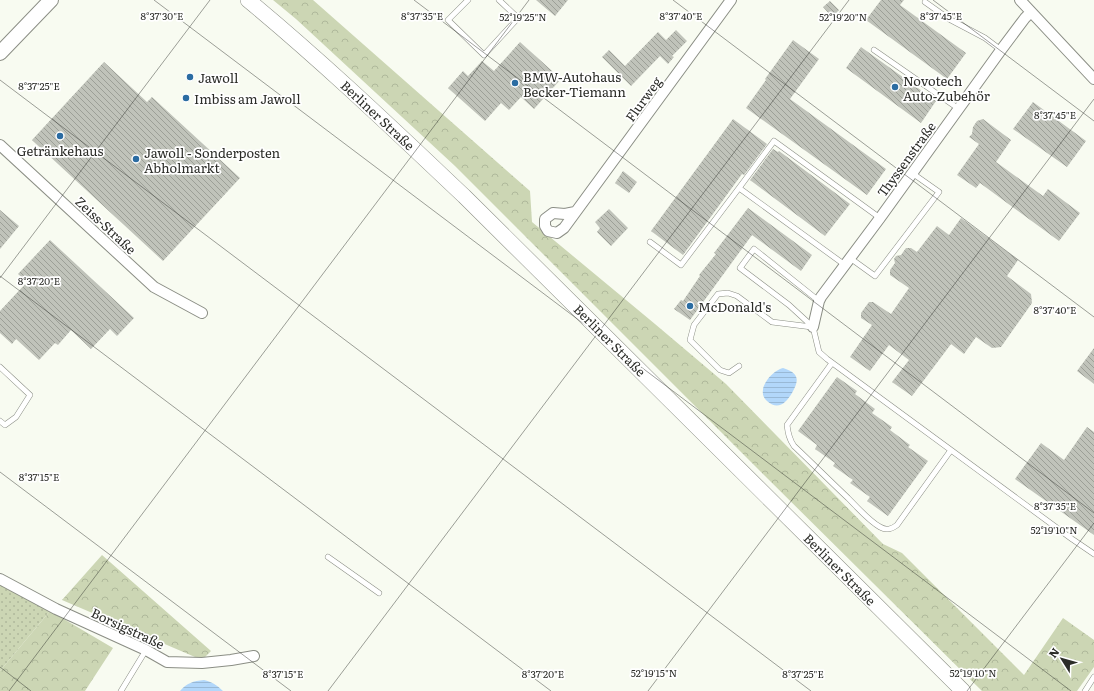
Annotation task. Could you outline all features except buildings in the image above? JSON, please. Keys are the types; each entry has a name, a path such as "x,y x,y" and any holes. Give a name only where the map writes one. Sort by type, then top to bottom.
{"main road":[{"name":"Berliner Straße","path":"248,0 324,65 464,196 963,691"}],"street":[{"path":"0,52 51,0"},
{"name":"Flurweg","path":"576,212 731,0"},
{"path":"1020,0 1094,79"},
{"name":"Thyssenstraße","path":"813,327 819,301 1001,50 1031,12"},
{"name":"Zeiss-Straße","path":"0,145 154,287 202,313"},
{"name":"Borsigstraße","path":"0,580 56,609 146,650 167,662 202,663 254,656"}],"lane":[{"path":"468,0 448,20 484,55 518,18 499,0"},
{"path":"925,2 949,19 985,38 1001,50"},
{"path":"874,50 959,109"},
{"path":"650,242 681,265 774,140 880,218"},
{"path":"739,188 847,262 875,276 939,192 912,173"},
{"path":"819,301 754,250 740,268 788,305 813,327 819,352 832,363 1094,554"},
{"path":"739,366 729,373 720,370 690,340 694,325 718,294 728,293 737,296 772,322 813,327"},
{"path":"832,363 787,425 788,434 794,446 862,512 881,528 887,530 892,529 897,525 951,450"},
{"path":"0,368 30,395 16,417 5,425 0,421"},
{"path":"328,557 379,593"},
{"path":"121,691 146,650"},
{"path":"1085,691 1094,677"}],"green space":[{"path":"273,0 313,0 530,191 532,222 726,384 883,544 902,553 1024,675 1063,618 1094,640 1094,667 1077,691 982,691 455,166 296,19"},
{"path":"102,555 211,651 202,660 62,600"},
{"path":"0,585 50,611 0,671"},
{"path":"50,611 113,648 85,691 0,691 0,671"}],"water":[{"path":"783,368 793,372 797,381 790,397 778,406 767,401 763,392 766,382 770,377 778,370"},
{"path":"204,680 214,684 223,691 180,691 190,683"}],"place":[{"name":"Jawoll","path":"190,77"},
{"name":"BMW-Autohaus Becker-Tiemann","path":"515,83"},
{"name":"Novotech Auto-Zubehör","path":"895,87"},
{"name":"Imbiss am Jawoll","path":"186,98"},
{"name":"Getränkehaus","path":"60,136"},
{"name":"Jawoll - Sonderposten Abholmarkt","path":"136,159"},
{"name":"McDonald's","path":"690,306"}]}
